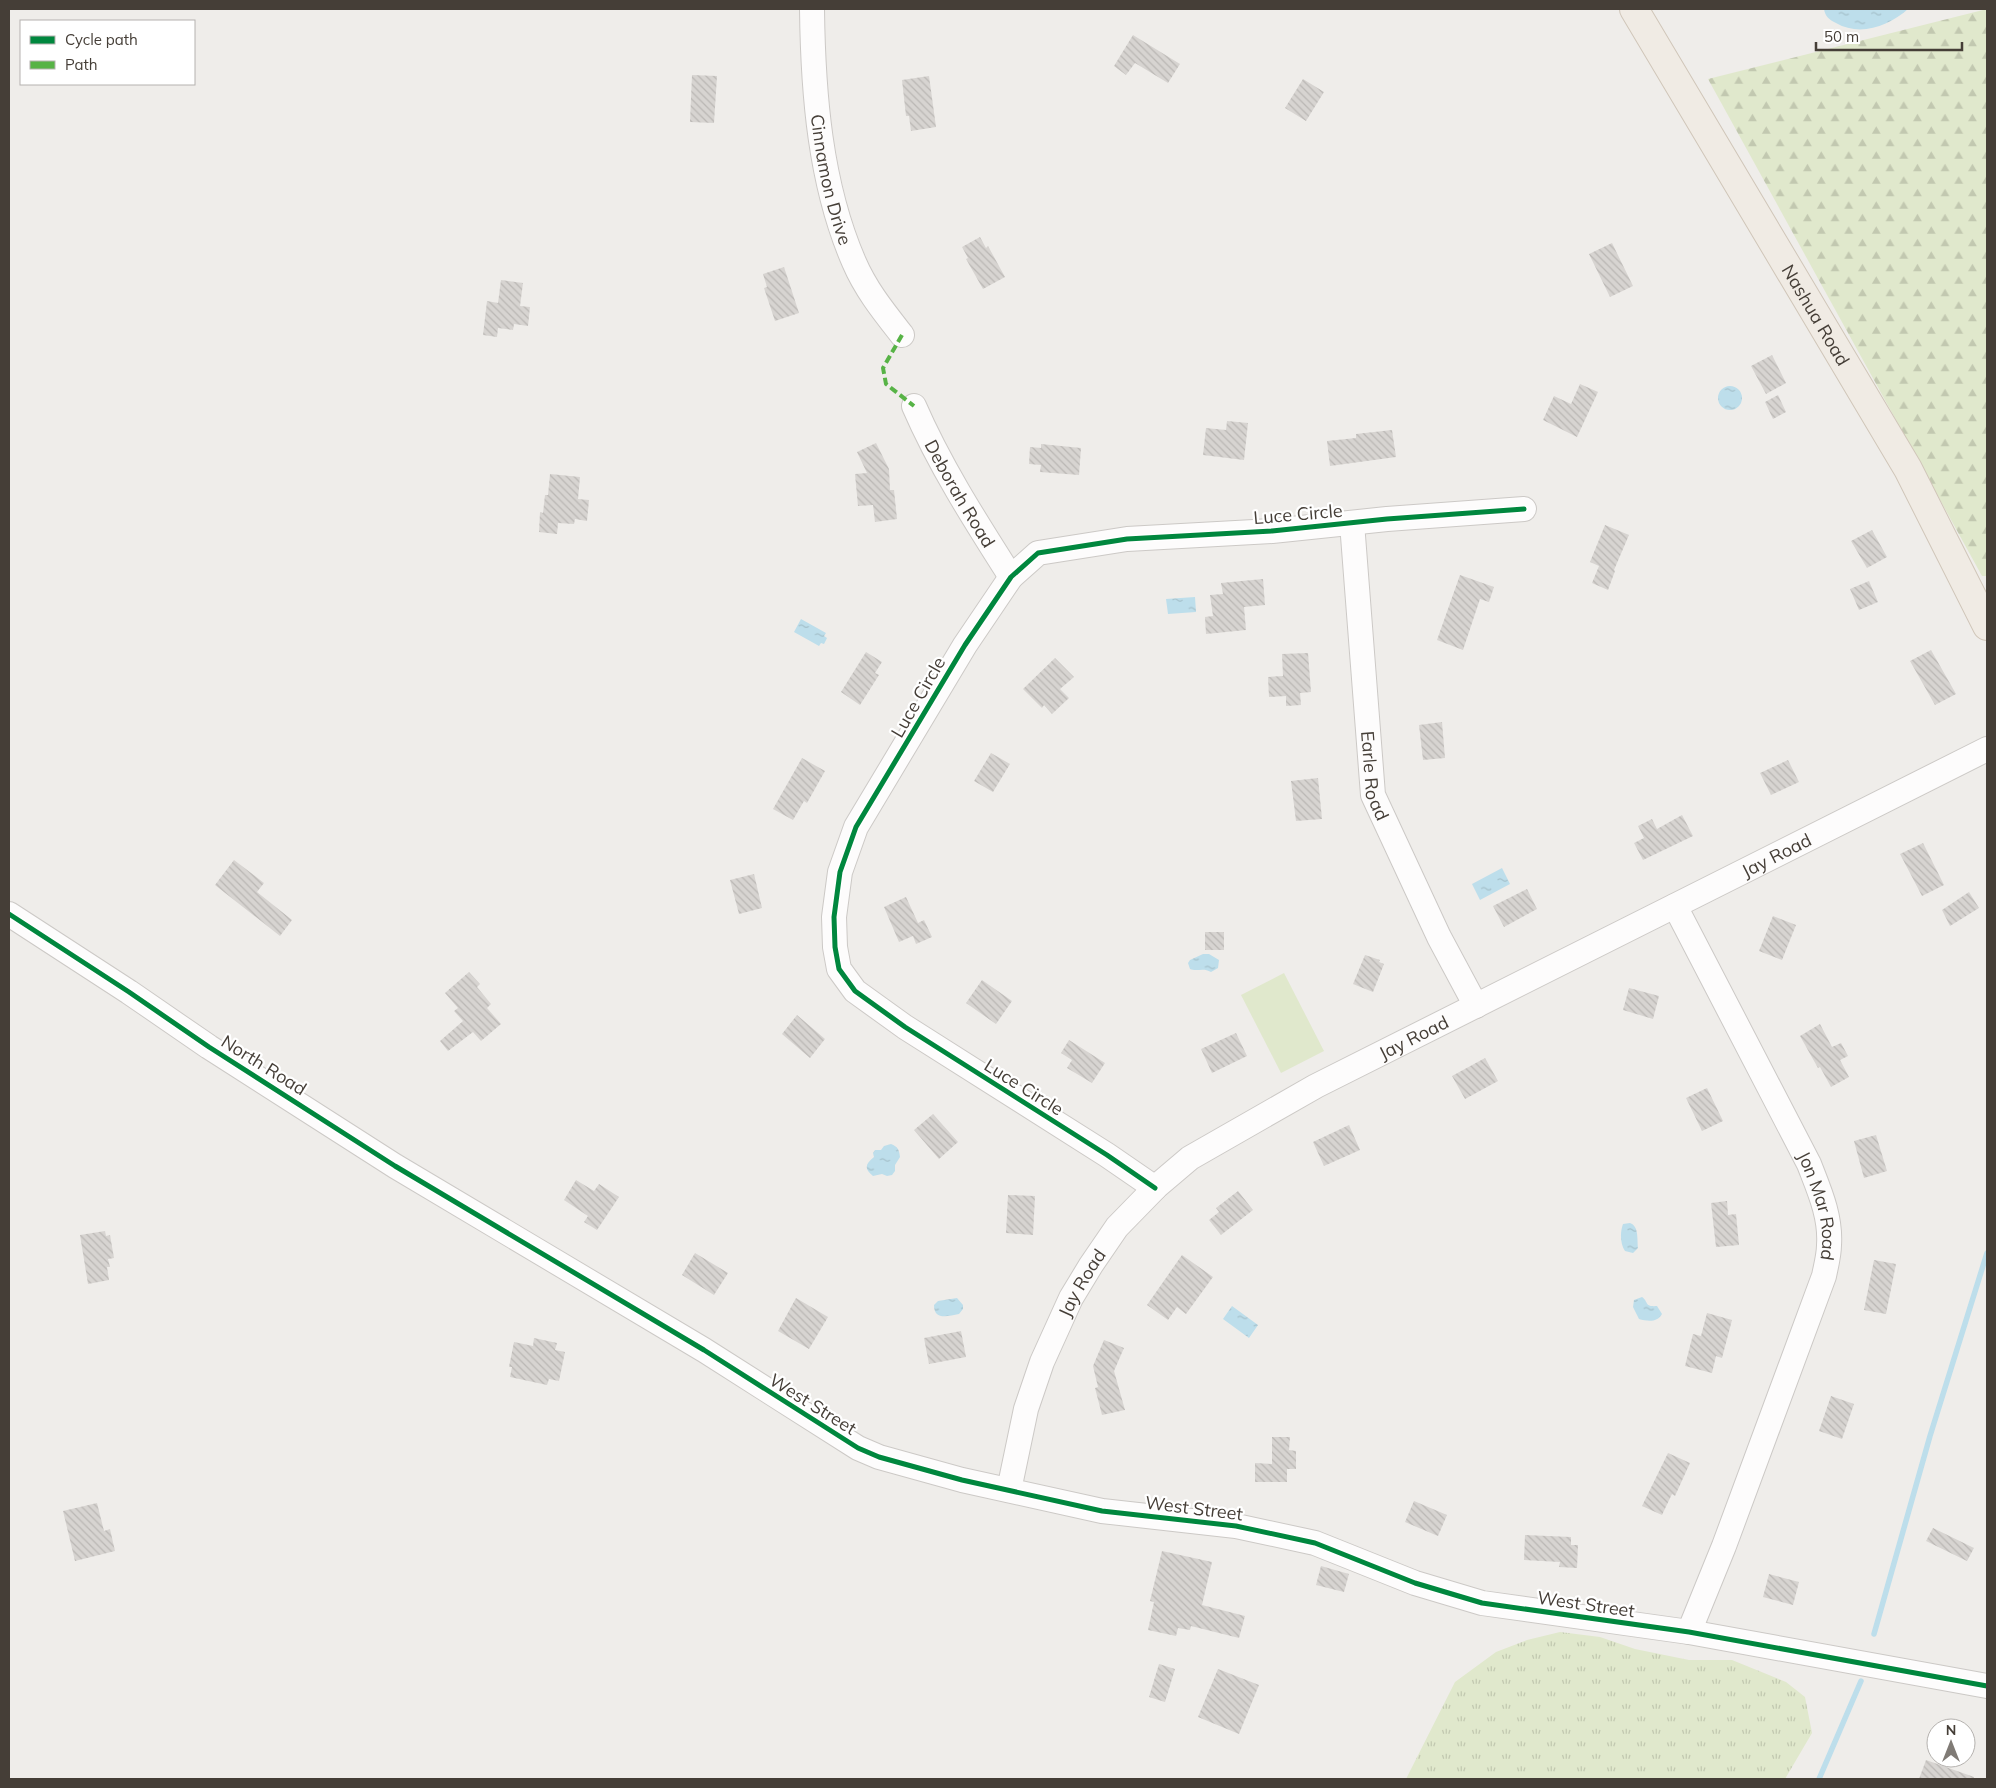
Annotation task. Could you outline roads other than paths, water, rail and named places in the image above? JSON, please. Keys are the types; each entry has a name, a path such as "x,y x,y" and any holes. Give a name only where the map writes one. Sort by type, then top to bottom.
{"main road":[{"name":"Nashua Road","path":"1634,9 1908,469 1987,626"}],"street":[{"name":"Cinnamon Drive","path":"812,9 812,50 817,108 826,168 840,222 854,263 873,298 902,335"},
{"name":"Deborah Road","path":"914,406 970,511 1011,577"},
{"name":"Luce Circle","path":"1155,1188 905,1027 855,991 839,970 835,947 834,917 840,872 856,827 965,645 1011,577 1038,553 1127,538 1272,531 1524,509"},
{"name":"Earle Road","path":"1352,523 1373,795 1439,937 1476,1006"},
{"name":"Jay Road","path":"1009,1490 1026,1409 1042,1362 1060,1322 1091,1265 1112,1235 1155,1188 1190,1158 1316,1086 1987,749"},
{"name":"Jon Mar Road","path":"1675,906 1809,1164 1824,1202 1830,1246 1824,1276 1740,1503 1689,1632"},
{"name":"North Road","path":"9,914 209,1047 395,1166 508,1234"},
{"name":"West Street","path":"508,1234 704,1350 858,1448 879,1457 962,1480 1102,1511 1236,1526 1315,1543 1415,1583 1482,1603 1689,1632 1987,1686"}],"water":[{"path":"1824,9 1908,9 1883,25 1874,28 1855,29 1845,27 1829,19"},
{"path":"1730,386 1738,390 1742,398 1738,406 1730,410 1722,406 1718,398 1722,390"},
{"path":"1195,597 1196,612 1168,614 1166,599"},
{"path":"801,619 826,633 824,636 827,638 824,644 821,643 819,646 794,632"},
{"path":"1502,868 1510,884 1480,900 1472,884"},
{"path":"1203,954 1209,954 1219,960 1218,968 1211,972 1190,969 1188,963 1190,960"},
{"path":"891,1144 897,1147 900,1154 895,1165 895,1171 892,1175 882,1174 873,1176 867,1167 874,1157 873,1153 875,1150 881,1150 884,1146"},
{"path":"1630,1223 1635,1227 1637,1237 1638,1248 1633,1253 1625,1251 1621,1238 1623,1224"},
{"path":"1642,1297 1648,1305 1657,1306 1662,1314 1660,1317 1652,1321 1639,1319 1633,1307 1634,1300"},
{"path":"957,1298 963,1305 963,1309 959,1314 942,1316 936,1313 934,1305 938,1301"},
{"path":"1232,1306 1258,1325 1249,1338 1223,1319"}],"waterway":[{"path":"1874,1634 1930,1436 1987,1253"},
{"path":"1819,1779 1861,1681"}]}
